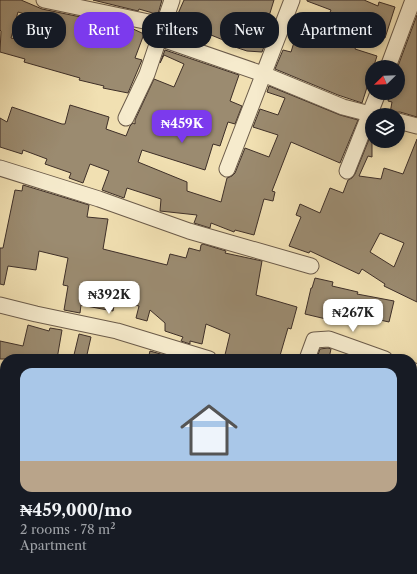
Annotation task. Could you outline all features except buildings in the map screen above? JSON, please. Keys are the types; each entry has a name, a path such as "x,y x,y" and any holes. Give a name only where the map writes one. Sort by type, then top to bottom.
{"street":[{"path":"44,0 142,26"},
{"path":"168,12 172,0"},
{"path":"227,168 292,0"},
{"path":"391,60 413,0"},
{"path":"126,118 146,74 155,48"},
{"path":"201,48 343,107 365,113"},
{"path":"405,123 417,126"},
{"path":"347,171 365,131"},
{"path":"0,168 99,199 189,231 311,266"},
{"path":"0,305 118,331 193,354"},
{"path":"309,354 314,340 329,339 371,354"}]}
